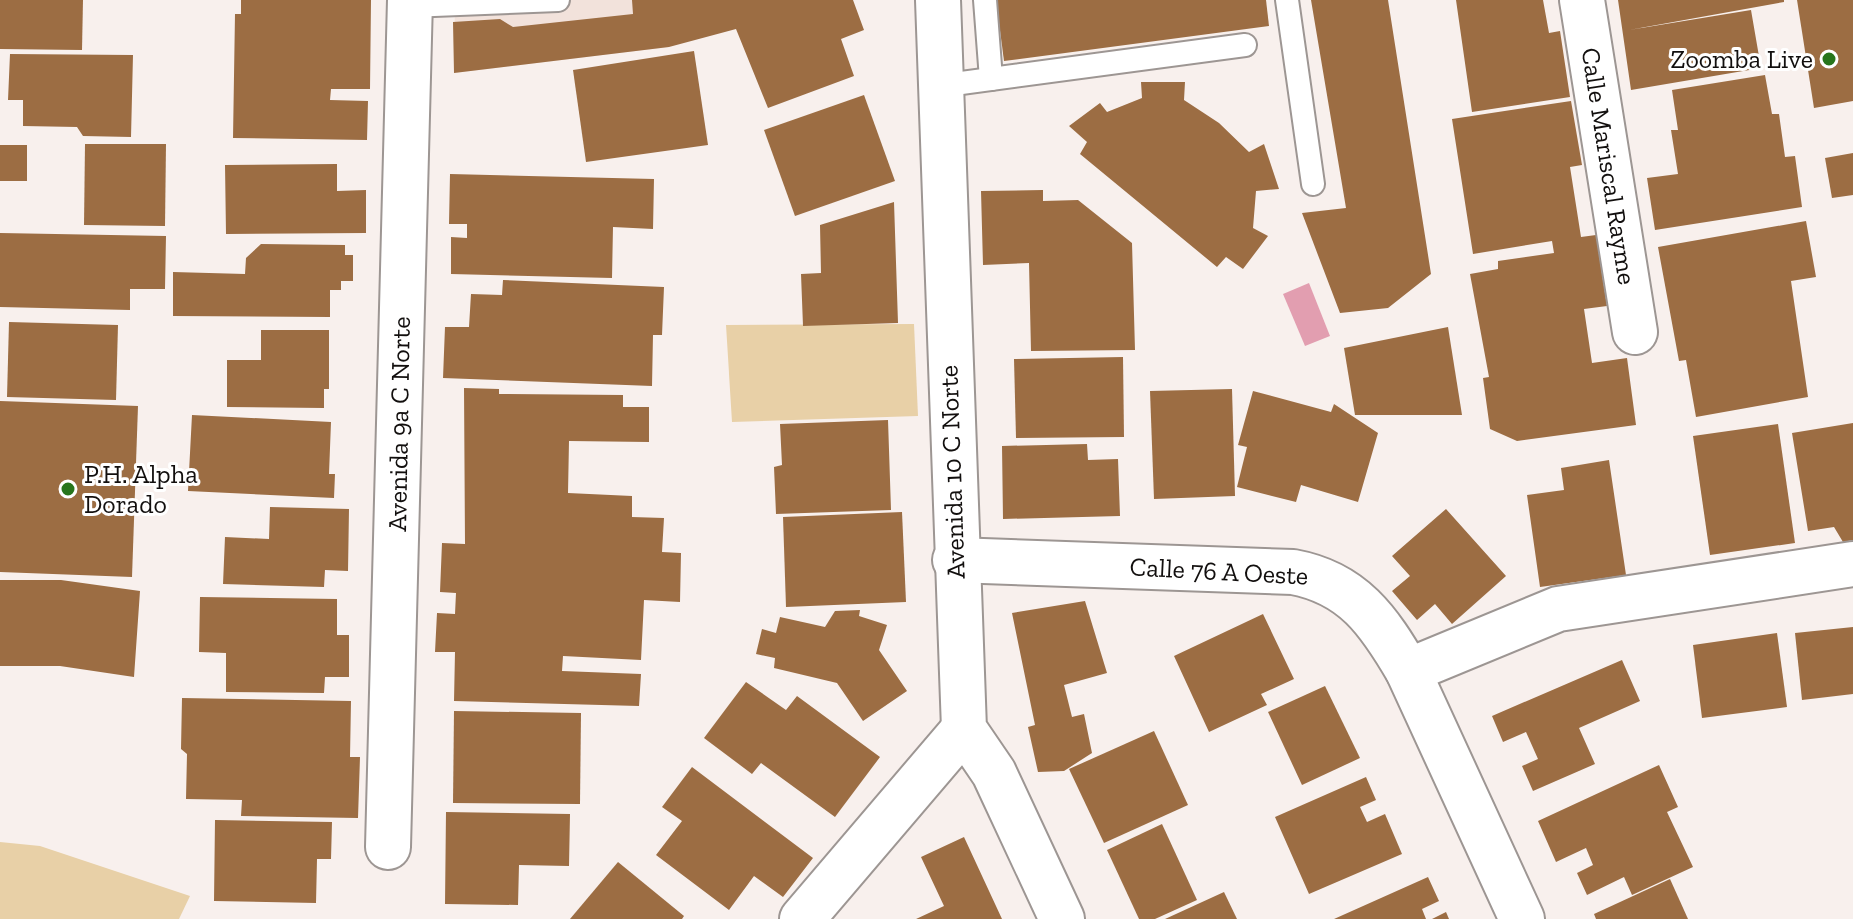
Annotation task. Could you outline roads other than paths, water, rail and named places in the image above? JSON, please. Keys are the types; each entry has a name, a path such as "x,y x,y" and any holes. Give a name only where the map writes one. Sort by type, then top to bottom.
{"street":[{"name":"Avenida 10 C Norte","path":"938,0 955,560 964,729"},
{"name":"Calle Mariscal Rayme","path":"1582,0 1635,332"},
{"name":"Avenida 9a C Norte","path":"388,847 410,3"},
{"name":"Calle 76 A Oeste","path":"955,560 1293,572 1323,577 1347,592 1387,635 1408,671 1522,919"},
{"path":"1408,671 1558,609 1853,564"},
{"path":"802,919 964,729 994,773 1062,919"}],"lane":[{"path":"410,3 558,0"},
{"path":"985,0 991,79"},
{"path":"1287,0 1313,184"},
{"path":"939,86 1245,45"}],"place":[{"name":"Zoomba Live","path":"1829,59"},
{"name":"P.H. Alpha Dorado","path":"68,489"}]}
